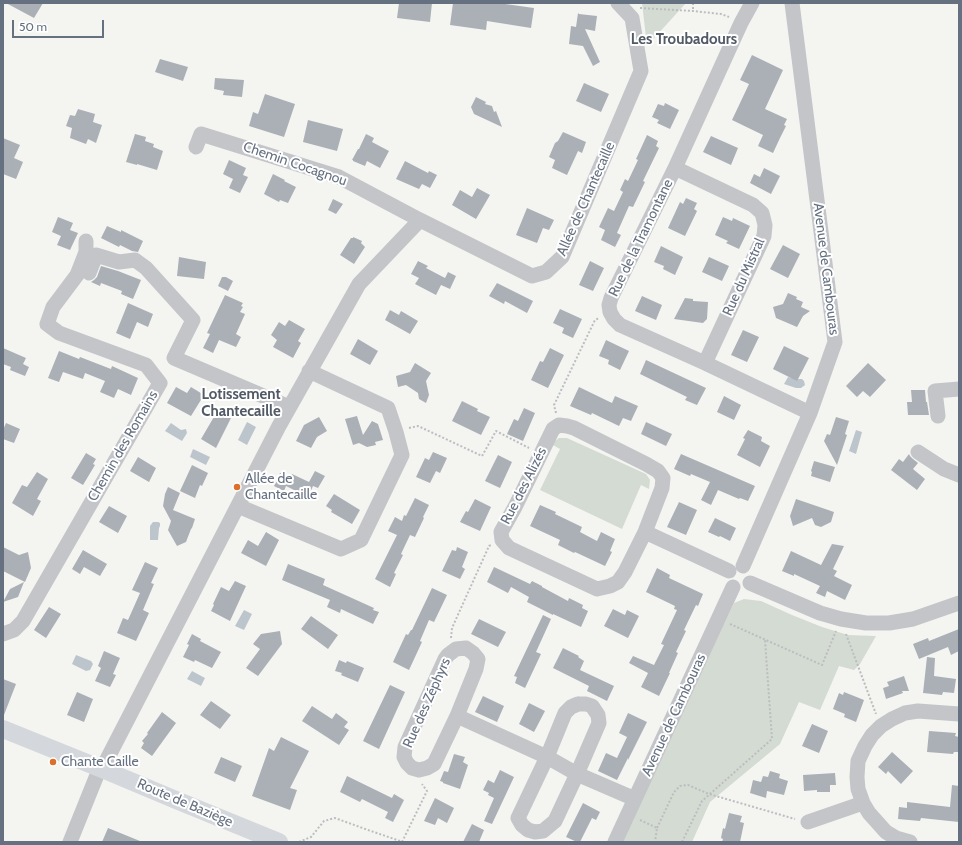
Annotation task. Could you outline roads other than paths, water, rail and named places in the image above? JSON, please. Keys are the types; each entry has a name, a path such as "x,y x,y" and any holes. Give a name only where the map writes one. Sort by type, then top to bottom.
{"main road":[{"name":"Route de Baziège","path":"3,729 278,842"}],"street":[{"name":"Rue de la Tramontane","path":"752,3 741,23 675,168 611,298 609,305 610,312 614,320 620,325 705,363 810,413"},
{"name":"Avenue de Cambouras","path":"736,569 810,413 835,342 792,3"},
{"name":"Allée de Chantecaille","path":"420,220 532,276 546,272 562,257 641,71 632,18 620,5"},
{"name":"Chemin Cocagnou","path":"196,147 201,134 339,177 420,220"},
{"name":"Rue du Mistral","path":"675,168 753,205 762,213 765,225 764,236 705,363"},
{"path":"70,842 97,775 102,769 309,371 359,284 420,220"},
{"name":"Chemin des Romains","path":"3,634 14,630 23,621 160,383 146,365 59,333 47,324 53,307 77,274 86,252 86,241"},
{"path":"86,280 96,255 119,262 136,260 146,268 193,320 174,358 289,407"},
{"path":"238,506 340,549 361,540 402,455 396,432 388,408 309,371"},
{"path":"938,416 935,391 959,390"},
{"name":"Rue des Alizés","path":"560,425 574,428 658,471 663,478 662,488 645,532 618,582 610,586 597,589 509,548 502,540 501,532 515,507 553,429 560,425"},
{"path":"918,452 944,469 959,475"},
{"path":"645,532 736,569 749,570 752,578 750,583 745,588 738,589 729,583 728,575 736,569"},
{"path":"750,583 820,613 841,619 866,623 889,623 913,619 959,603"},
{"name":"Avenue de Cambouras","path":"615,842 733,587"},
{"name":"Rue des Zéphyrs","path":"466,648 478,659 476,670 457,716 434,764 428,768 419,770 412,768 407,764 404,757 405,747 442,666 448,655 456,649 466,648"},
{"path":"578,704 592,706 598,715 599,723 577,774 555,821 543,830 535,832 528,830 522,825 518,818 547,757 565,713 571,707 578,704"},
{"path":"910,842 896,838 886,832 862,803 856,777 858,761 872,735 881,726 905,712 918,711 959,714"},
{"path":"457,716 547,757 577,774 635,799"},
{"path":"808,822 862,803"}],"place":[{"name":"Allée de Chantecaille","path":"237,487"},
{"name":"Chante Caille","path":"53,762"}],"district":[{"name":"Les Troubadours","path":"684,40"},
{"name":"Lotissement Chantecaille","path":"241,404"}]}
